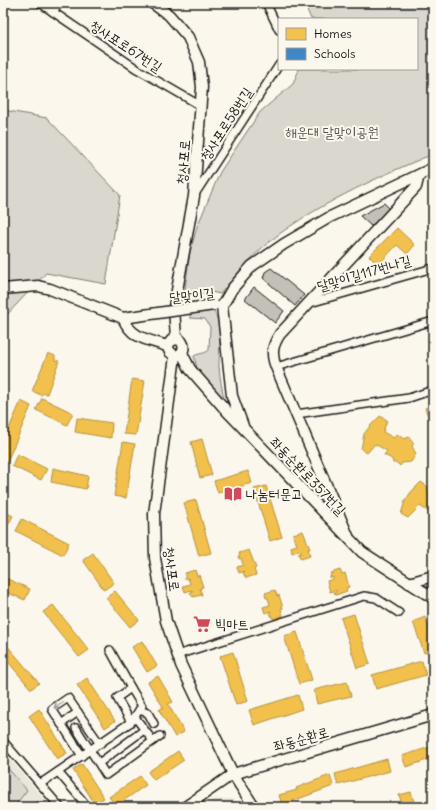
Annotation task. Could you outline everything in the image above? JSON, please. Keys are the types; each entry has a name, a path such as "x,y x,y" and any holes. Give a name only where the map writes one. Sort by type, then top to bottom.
{"street":[{"name":"청사포로67번길","path":"40,3 137,69 201,106"},
{"path":"53,12 59,3"},
{"name":"청사포로","path":"152,3 169,15 188,37 199,62 202,87 194,196 174,307 176,339"},
{"path":"266,3 278,28"},
{"name":"청사포로58번길","path":"194,196 278,67"},
{"name":"달맞이길","path":"3,289 38,286 126,317 218,306 252,266 284,244 330,216 433,168"},
{"path":"310,303 416,187 419,175"},
{"name":"달맞이길117번나길","path":"348,536 276,367 272,356 272,348 276,340 310,303 433,268"},
{"path":"218,306 232,396 245,431"},
{"path":"126,317 128,328 136,336 167,346 170,352 179,355 184,346 182,342 176,339 169,342 167,346"},
{"path":"276,367 433,321"},
{"name":"청사포로","path":"179,355 154,514 154,558 166,621 177,654 233,774 254,807"},
{"name":"좌동순환로357번길","path":"179,355 245,431 362,552 433,598"},
{"path":"296,414 409,398 433,390"},
{"path":"409,583 433,576"},
{"path":"177,654 364,596 376,598 399,613"},
{"path":"40,784 133,720 142,706 110,650"},
{"path":"131,688 117,698 133,720 153,741"},
{"path":"82,756 52,710 68,698 100,744"},
{"path":"139,710 148,713 154,724"},
{"path":"61,724 78,712"},
{"name":"좌동순환로","path":"185,807 233,774 433,715"},
{"path":"76,728 106,774 160,736"},
{"path":"99,763 144,730"},
{"path":"3,741 60,807"},
{"path":"58,772 88,807"}],"shaded area":[{"path":"3,751 51,807 3,807"},
{"path":"215,799 233,799 241,807 202,807"}],"green space":[{"name":"해운대 달맞이공원","path":"304,3 433,3 433,154 390,172 344,194 281,233 257,252 220,294 211,292 184,296 190,252 197,227 220,172 260,112 293,84 299,70 418,70 418,18 311,18"},
{"path":"3,110 47,118 120,195 106,284 46,273 3,319"},
{"path":"213,311 216,316 219,330 219,367 224,399 198,372 194,356 209,350 210,327 205,319 190,318 190,314"},
{"path":"3,763 27,790 14,807 3,807"}],"building: Homes":[{"path":"397,228 415,245 407,254 397,245 378,265 369,256"},
{"path":"48,353 55,356 55,360 59,361 47,394 44,393 41,395 32,391"},
{"path":"132,379 145,381 136,435 124,434"},
{"path":"42,398 73,413 67,425 36,410"},
{"path":"21,401 31,406 7,462 3,460 3,442"},
{"path":"433,406 433,421 430,422 425,408"},
{"path":"380,416 387,420 383,432 394,438 397,434 404,439 409,437 414,443 412,446 416,454 411,462 402,463 400,466 397,463 393,463 392,459 384,455 387,451 375,444 367,453 361,449 364,434"},
{"path":"77,418 112,423 111,438 75,432"},
{"path":"202,439 212,475 200,478 191,442"},
{"path":"123,442 135,444 126,498 114,496"},
{"path":"17,454 47,469 41,480 12,466"},
{"path":"53,468 88,476 86,489 51,482"},
{"path":"248,471 252,483 218,493 214,481"},
{"path":"421,482 428,487 427,492 433,497 433,515 420,506 408,518 401,514 405,501 411,492"},
{"path":"266,486 282,537 270,541 254,489"},
{"path":"196,500 211,553 199,556 184,503"},
{"path":"3,511 13,516 8,525 3,523"},
{"path":"22,519 69,543 63,555 16,531"},
{"path":"303,531 310,549 308,549 310,556 301,559 298,554 301,553 300,550 292,553 291,547 297,545 293,534"},
{"path":"249,550 256,568 254,569 256,575 246,578 243,573 245,571 239,573 237,567 243,565 241,558 239,559 238,556 240,556 239,553"},
{"path":"93,553 114,583 104,590 83,560"},
{"path":"195,570 197,576 199,575 203,587 200,588 202,595 193,597 190,593 192,590 185,592 183,586 190,584 188,578 185,579 185,573"},
{"path":"340,570 342,574 345,573 349,587 346,588 347,591 336,595 334,593 336,590 330,592 327,581 333,579 333,577 330,578 331,573"},
{"path":"3,577 30,589 25,600 3,591"},
{"path":"275,590 277,596 279,595 283,608 281,609 283,616 273,619 270,613 271,611 265,613 263,607 270,605 265,593"},
{"path":"115,591 139,620 130,627 106,598"},
{"path":"53,605 89,650 79,657 43,612"},
{"path":"354,614 370,664 357,668 341,618"},
{"path":"425,617 433,639 433,650 424,653 413,622"},
{"path":"297,632 312,680 299,684 284,636"},
{"path":"142,641 157,666 147,672 132,647"},
{"path":"5,643 39,683 31,689 3,656 3,644"},
{"path":"233,652 248,701 236,705 220,656"},
{"path":"422,661 426,675 376,689 372,675"},
{"path":"158,676 173,702 168,704 184,732 175,737 159,710 163,707 148,682"},
{"path":"87,678 115,721 105,728 77,685"},
{"path":"347,682 351,696 317,704 314,690"},
{"path":"298,695 302,709 254,725 249,710"},
{"path":"39,709 67,753 57,759 29,716"},
{"path":"433,746 433,758 406,767 402,756"},
{"path":"178,751 184,760 154,780 148,772"},
{"path":"387,759 390,771 338,785 335,774"},
{"path":"82,764 104,798 95,804 73,770"},
{"path":"330,775 333,786 282,805 279,795 297,790 296,788"},
{"path":"140,776 146,785 116,806 109,797"},
{"path":"411,792 416,807 403,807 399,795"}],"building: Schools":[{"path":"37,802 42,803 44,807 30,807"}],"building: Other":[{"path":"384,203 388,207 387,212 371,226 360,216"},
{"path":"271,268 304,295 295,306 263,278 265,272"},
{"path":"254,287 284,311 275,323 245,299"}],"place":[{"name":"나눔터문고","path":"233,494"},
{"name":"빅마트","path":"202,624"}]}
